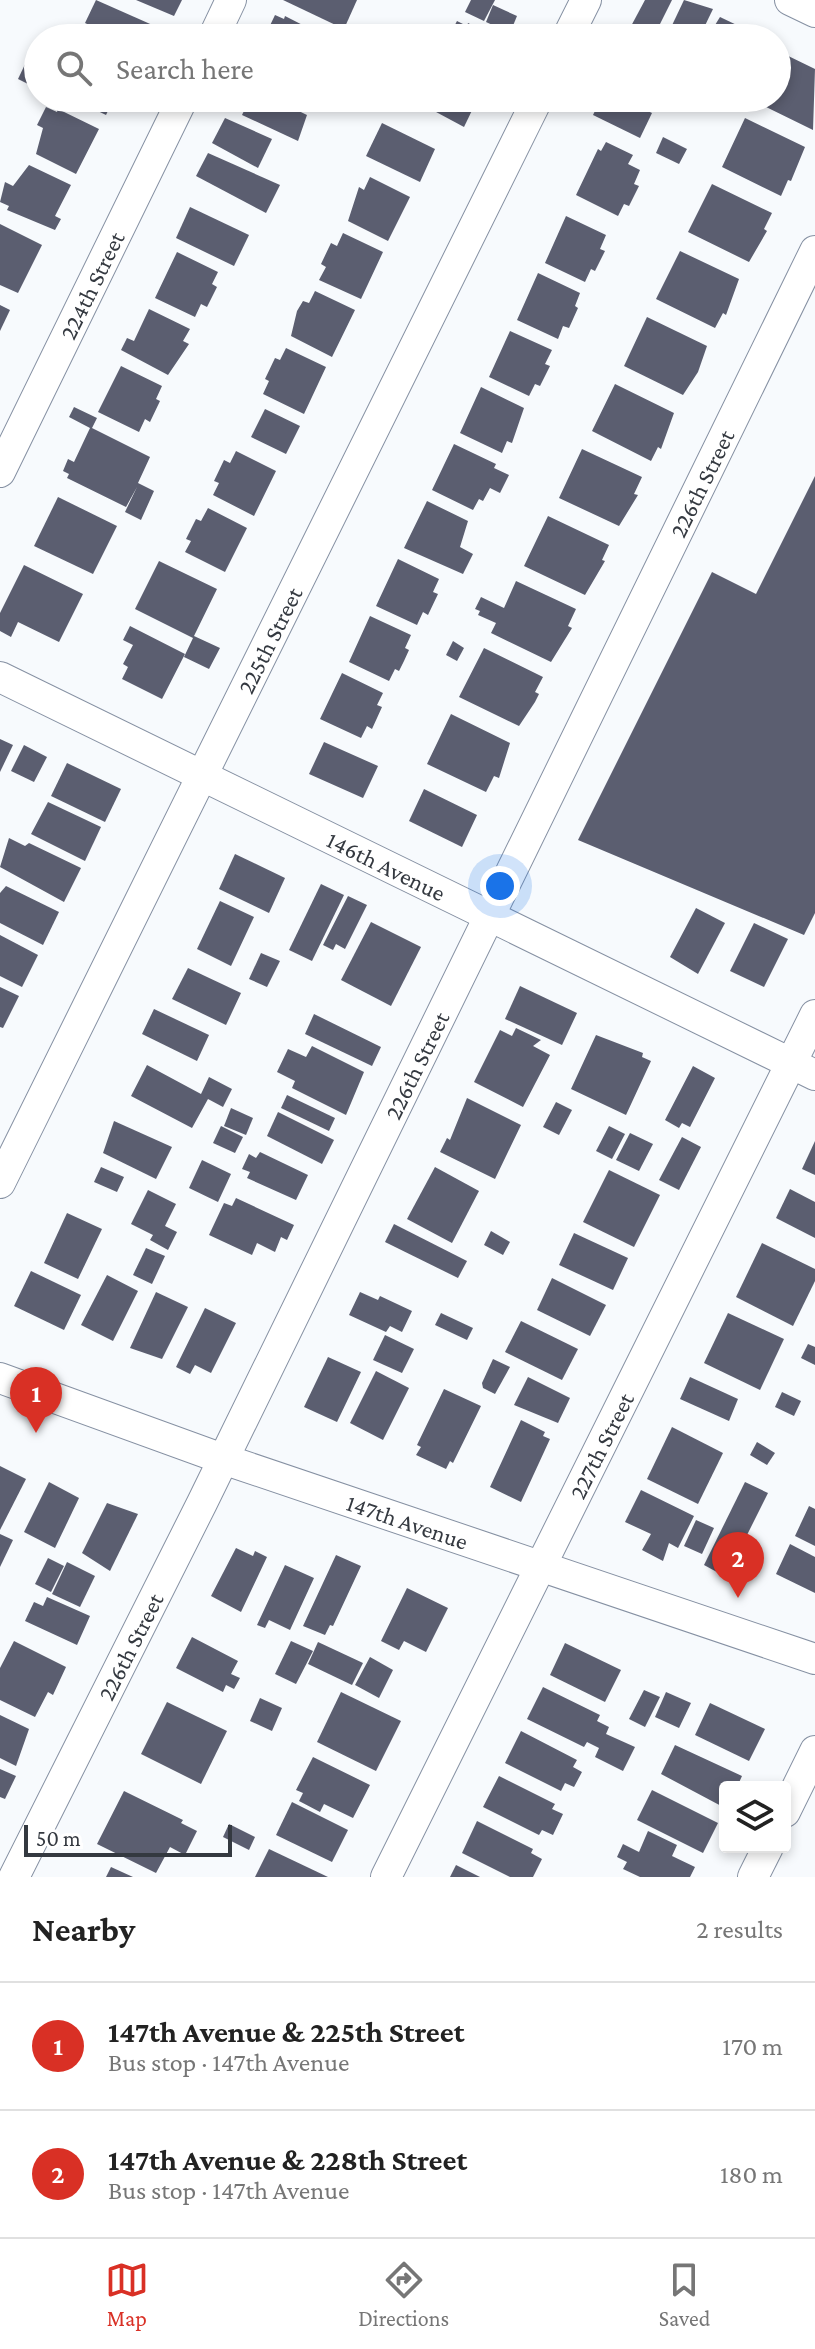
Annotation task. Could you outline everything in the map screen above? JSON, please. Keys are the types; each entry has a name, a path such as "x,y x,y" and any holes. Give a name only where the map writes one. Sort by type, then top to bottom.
{"street":[{"path":"220,24 231,0"},
{"path":"574,24 586,0"},
{"path":"790,0 815,12"},
{"name":"224th Street","path":"0,472 176,112"},
{"name":"225th Street","path":"0,1183 205,776 531,112"},
{"name":"226th Street","path":"14,1877 223,1459 815,251"},
{"name":"146th Avenue","path":"0,677 803,1069"},
{"name":"227th Street","path":"386,1877 540,1567 803,1069 815,1015"},
{"name":"147th Avenue","path":"0,1378 223,1459 815,1659"},
{"path":"791,1800 815,1751"},
{"path":"753,1877 765,1853"}],"building":[{"path":"96,0 150,24 87,24"},
{"path":"136,0 182,0 174,16"},
{"path":"283,0 357,0 346,24 333,24"},
{"path":"471,0 495,0 484,21 465,12"},
{"path":"645,0 672,0 660,24 632,24"},
{"path":"684,0 713,9 706,24 673,24"},
{"path":"493,5 517,16 514,24 486,22"},
{"path":"275,15 301,24 271,24"},
{"path":"720,17 735,24 716,24"},
{"path":"791,57 815,69 813,130 776,112 791,112"},
{"path":"24,66 24,82 18,79"},
{"path":"44,112 64,112 99,129 76,174 36,154 43,128 37,125"},
{"path":"243,112 301,112 307,115 298,141 242,115"},
{"path":"436,112 471,112 464,127"},
{"path":"594,112 652,113 640,138 593,115"},
{"path":"225,118 272,139 258,168 212,143"},
{"path":"745,118 805,147 781,196 722,167"},
{"path":"382,123 435,149 420,182 366,156"},
{"path":"663,137 687,149 679,164 656,153"},
{"path":"606,142 633,155 628,164 640,170 634,184 639,186 629,206 624,204 618,216 576,195 598,149 601,151"},
{"path":"208,153 280,185 266,213 196,176"},
{"path":"29,165 71,185 55,216 61,219 55,230 7,210 9,206 0,202 5,182 13,186"},
{"path":"370,177 410,197 388,241 348,221 359,187 364,190"},
{"path":"712,184 772,213 764,229 767,231 749,262 688,232"},
{"path":"190,207 249,235 234,266 176,238"},
{"path":"566,216 606,235 600,249 605,251 595,271 591,269 585,282 545,263"},
{"path":"0,224 42,245 18,293 0,285"},
{"path":"343,233 383,252 361,299 319,280 326,267 321,264 331,243 337,246"},
{"path":"680,251 739,279 726,315 723,313 715,328 656,299"},
{"path":"177,252 218,272 212,284 217,287 207,307 201,304 195,317 155,298"},
{"path":"538,273 580,293 575,306 578,308 569,328 563,326 558,339 517,320"},
{"path":"315,291 355,310 332,357 291,336 297,311 303,301 309,303"},
{"path":"0,305 10,310 0,331"},
{"path":"149,309 190,329 183,341 189,344 168,375 121,350 127,338 134,341"},
{"path":"647,317 707,346 698,372 683,395 624,366"},
{"path":"510,331 552,350 545,364 550,366 540,386 535,384 529,396 489,377"},
{"path":"286,348 326,367 304,414 263,394 269,381 265,379 275,358 280,360"},
{"path":"121,366 162,386 156,399 160,401 150,422 145,419 139,432 98,412"},
{"path":"615,384 674,413 661,449 658,447 651,461 592,431"},
{"path":"481,387 524,408 512,443 507,441 502,453 460,433"},
{"path":"74,407 97,418 92,428 150,457 138,483 154,491 141,520 125,512 137,487 126,507 67,478 69,474 63,471 68,459 74,462 90,428 69,417"},
{"path":"265,409 300,426 286,454 251,437"},
{"path":"454,444 496,464 494,468 509,475 500,493 490,488 483,501 479,499 473,510 432,490"},
{"path":"582,449 642,477 634,494 638,495 619,526 559,498"},
{"path":"236,451 276,471 254,516 213,495 219,483 214,481 224,460 230,463"},
{"path":"815,476 815,913 804,935 578,840 712,572 756,594"},
{"path":"58,497 117,526 93,574 34,546"},
{"path":"427,501 468,521 460,547 473,554 463,574 404,548"},
{"path":"208,508 247,528 225,572 185,552 191,541 186,539 196,519 201,521"},
{"path":"548,516 609,545 602,560 605,561 585,595 524,566"},
{"path":"398,559 439,579 433,592 438,594 428,615 423,612 417,625 376,606"},
{"path":"159,561 217,589 194,636 220,648 209,669 184,657 193,638 135,609"},
{"path":"24,565 83,594 59,642 18,622 11,637 0,631 0,613"},
{"path":"516,581 576,609 568,626 572,628 551,662 491,633 496,623 478,615 480,611 475,609 481,597 504,608"},
{"path":"370,616 411,635 405,648 409,650 404,661 389,681 349,662"},
{"path":"130,626 185,654 162,699 122,679 128,667 123,664 133,645 123,640"},
{"path":"453,641 464,648 457,661 446,655"},
{"path":"484,648 543,677 535,692 539,694 519,726 459,697"},
{"path":"342,673 383,693 377,705 382,707 372,729 367,726 361,738 320,719"},
{"path":"451,714 510,743 499,778 494,776 486,792 427,764"},
{"path":"0,739 13,745 0,772"},
{"path":"324,742 378,766 363,798 309,774"},
{"path":"24,745 47,757 34,782 11,771"},
{"path":"67,763 121,789 105,822 51,796"},
{"path":"424,789 477,815 462,847 409,821"},
{"path":"48,802 101,827 85,861 31,834"},
{"path":"9,838 25,846 29,843 81,868 64,902 0,867"},
{"path":"235,854 285,878 269,913 219,889"},
{"path":"321,884 344,895 312,961 289,950"},
{"path":"6,886 59,912 43,945 0,923 0,893"},
{"path":"348,896 367,905 345,949 336,944 333,950 323,945"},
{"path":"220,901 254,917 231,966 197,949"},
{"path":"696,908 725,923 698,974 670,957"},
{"path":"371,922 421,947 391,1006 341,980"},
{"path":"754,923 788,939 764,987 730,971"},
{"path":"0,935 38,955 22,987 0,976"},
{"path":"261,953 280,961 267,987 249,979"},
{"path":"188,968 241,993 226,1025 172,999"},
{"path":"520,986 577,1013 562,1045 505,1019"},
{"path":"0,987 19,996 3,1028 0,1027"},
{"path":"154,1009 209,1035 197,1061 142,1034"},
{"path":"314,1014 381,1047 372,1066 305,1034"},
{"path":"516,1028 541,1040 533,1046 550,1055 523,1107 474,1082 500,1030 512,1036"},
{"path":"596,1035 643,1053 642,1057 651,1061 626,1115 571,1089"},
{"path":"312,1046 364,1072 346,1115 292,1088 295,1081 277,1072 288,1049 306,1057"},
{"path":"147,1065 201,1094 209,1077 232,1089 223,1107 208,1099 192,1128 131,1096"},
{"path":"693,1066 715,1078 690,1127 682,1123 679,1128 665,1120"},
{"path":"287,1095 335,1118 329,1131 281,1108"},
{"path":"467,1098 521,1125 495,1179 440,1152 447,1138 450,1140"},
{"path":"556,1102 572,1110 559,1135 543,1127"},
{"path":"231,1108 253,1118 246,1135 224,1126"},
{"path":"278,1112 334,1140 322,1164 267,1136"},
{"path":"114,1121 172,1147 156,1179 103,1153"},
{"path":"221,1126 243,1137 235,1153 213,1143"},
{"path":"609,1126 625,1134 612,1159 596,1151"},
{"path":"630,1133 653,1144 639,1171 616,1160"},
{"path":"682,1137 701,1147 679,1190 659,1180"},
{"path":"815,1141 815,1175 802,1169"},
{"path":"260,1152 308,1175 296,1200 247,1178 250,1172 242,1169 249,1154 256,1158"},
{"path":"202,1160 231,1174 218,1202 189,1188"},
{"path":"101,1167 124,1177 117,1192 94,1182"},
{"path":"435,1167 479,1191 452,1243 407,1219"},
{"path":"609,1170 660,1195 634,1247 583,1222"},
{"path":"790,1189 815,1202 815,1238 776,1218"},
{"path":"148,1190 176,1204 165,1226 177,1232 168,1250 150,1240 153,1235 131,1224"},
{"path":"236,1198 294,1225 287,1240 281,1237 275,1252 257,1243 252,1255 209,1235 224,1203 232,1206"},
{"path":"67,1213 102,1229 78,1279 44,1263"},
{"path":"394,1224 467,1261 458,1278 385,1242"},
{"path":"491,1231 510,1242 503,1255 484,1245"},
{"path":"574,1233 628,1258 613,1290 559,1265"},
{"path":"762,1243 815,1269 815,1281 793,1326 736,1297"},
{"path":"146,1248 165,1256 152,1284 133,1275"},
{"path":"31,1271 81,1295 64,1330 14,1306"},
{"path":"107,1275 138,1291 113,1341 81,1325"},
{"path":"552,1278 606,1305 590,1336 537,1310"},
{"path":"156,1292 188,1307 162,1359 130,1348"},
{"path":"360,1292 378,1300 380,1296 412,1311 402,1332 390,1326 386,1332 349,1315"},
{"path":"205,1308 236,1323 211,1373 195,1365 190,1374 176,1367"},
{"path":"441,1313 473,1328 467,1340 435,1325"},
{"path":"728,1313 784,1339 760,1390 704,1363"},
{"path":"521,1321 578,1349 562,1380 505,1352"},
{"path":"385,1335 414,1349 402,1373 373,1360"},
{"path":"808,1344 815,1347 815,1365 801,1358"},
{"path":"328,1357 361,1372 337,1422 304,1407"},
{"path":"493,1359 510,1367 495,1394 483,1388 482,1383"},
{"path":"376,1371 409,1388 383,1440 350,1423"},
{"path":"528,1377 570,1398 558,1423 514,1405"},
{"path":"690,1377 738,1399 729,1421 680,1399"},
{"path":"444,1389 481,1406 453,1463 450,1461 446,1469 416,1455 421,1447 417,1445"},
{"path":"782,1392 801,1401 794,1416 775,1407"},
{"path":"521,1420 545,1432 543,1436 550,1439 521,1502 490,1487"},
{"path":"672,1427 723,1453 698,1504 647,1479"},
{"path":"757,1442 775,1453 767,1465 750,1455"},
{"path":"0,1466 26,1479 0,1530"},
{"path":"49,1482 79,1498 55,1548 24,1532"},
{"path":"745,1482 768,1493 726,1577 704,1565"},
{"path":"641,1490 694,1516 678,1548 669,1543 663,1561 642,1550 651,1534 625,1522"},
{"path":"107,1503 138,1514 110,1571 82,1553"},
{"path":"809,1506 815,1509 815,1546 795,1536"},
{"path":"696,1520 714,1528 702,1554 684,1546"},
{"path":"0,1534 13,1540 0,1567"},
{"path":"790,1544 815,1557 815,1593 776,1574"},
{"path":"236,1548 253,1556 255,1551 267,1557 241,1612 211,1596"},
{"path":"336,1555 361,1566 333,1626 330,1625 325,1635 303,1626"},
{"path":"48,1558 64,1566 51,1592 35,1584"},
{"path":"67,1562 95,1576 80,1607 52,1594"},
{"path":"285,1565 314,1578 290,1630 269,1620 265,1628 257,1625"},
{"path":"407,1588 448,1608 426,1652 404,1641 399,1650 381,1641"},
{"path":"47,1597 90,1616 77,1645 25,1621 34,1602 43,1606"},
{"path":"192,1637 238,1661 231,1674 240,1678 234,1689 226,1685 223,1692 176,1668"},
{"path":"14,1641 66,1667 53,1695 48,1692 35,1717 0,1700 0,1668"},
{"path":"291,1641 313,1651 296,1684 275,1674"},
{"path":"318,1642 363,1663 352,1685 308,1664"},
{"path":"565,1643 621,1670 605,1702 550,1675"},
{"path":"370,1657 393,1670 379,1698 355,1685"},
{"path":"543,1687 600,1715 597,1721 609,1727 606,1734 635,1747 623,1771 595,1757 599,1748 587,1742 584,1747 527,1719"},
{"path":"644,1690 660,1697 645,1727 629,1719"},
{"path":"341,1692 401,1721 376,1771 317,1742"},
{"path":"666,1692 691,1703 679,1728 655,1717"},
{"path":"260,1698 282,1708 272,1731 250,1721"},
{"path":"167,1702 227,1731 201,1784 141,1754"},
{"path":"710,1703 765,1729 749,1761 695,1735"},
{"path":"0,1715 29,1729 16,1766 0,1758"},
{"path":"521,1731 577,1760 573,1767 582,1772 574,1787 565,1783 561,1791 505,1763"},
{"path":"675,1745 742,1776 740,1781 719,1781 719,1805 661,1774"},
{"path":"313,1757 370,1785 353,1818 324,1804 320,1812 299,1801 303,1793 296,1790"},
{"path":"0,1769 16,1776 5,1799 0,1797"},
{"path":"499,1776 555,1804 552,1809 563,1814 553,1835 542,1830 539,1835 483,1807"},
{"path":"652,1790 718,1823 703,1853 637,1820"},
{"path":"124,1791 183,1820 181,1823 197,1831 185,1855 170,1847 156,1873 97,1844"},
{"path":"292,1802 348,1830 332,1862 276,1835"},
{"path":"477,1821 533,1849 531,1853 542,1859 533,1877 510,1877 462,1853"},
{"path":"229,1824 255,1837 249,1850 223,1837"},
{"path":"648,1831 677,1845 672,1856 695,1867 690,1877 640,1877 623,1869 627,1862 617,1857 623,1844 639,1852"},
{"path":"269,1849 328,1877 255,1877"},
{"path":"456,1865 480,1877 450,1877"},
{"path":"111,1867 133,1877 106,1877"}],"place":[{"name":"147th Avenue & 225th Street","path":"36,1433"},
{"name":"147th Avenue & 228th Street","path":"738,1598"}]}
